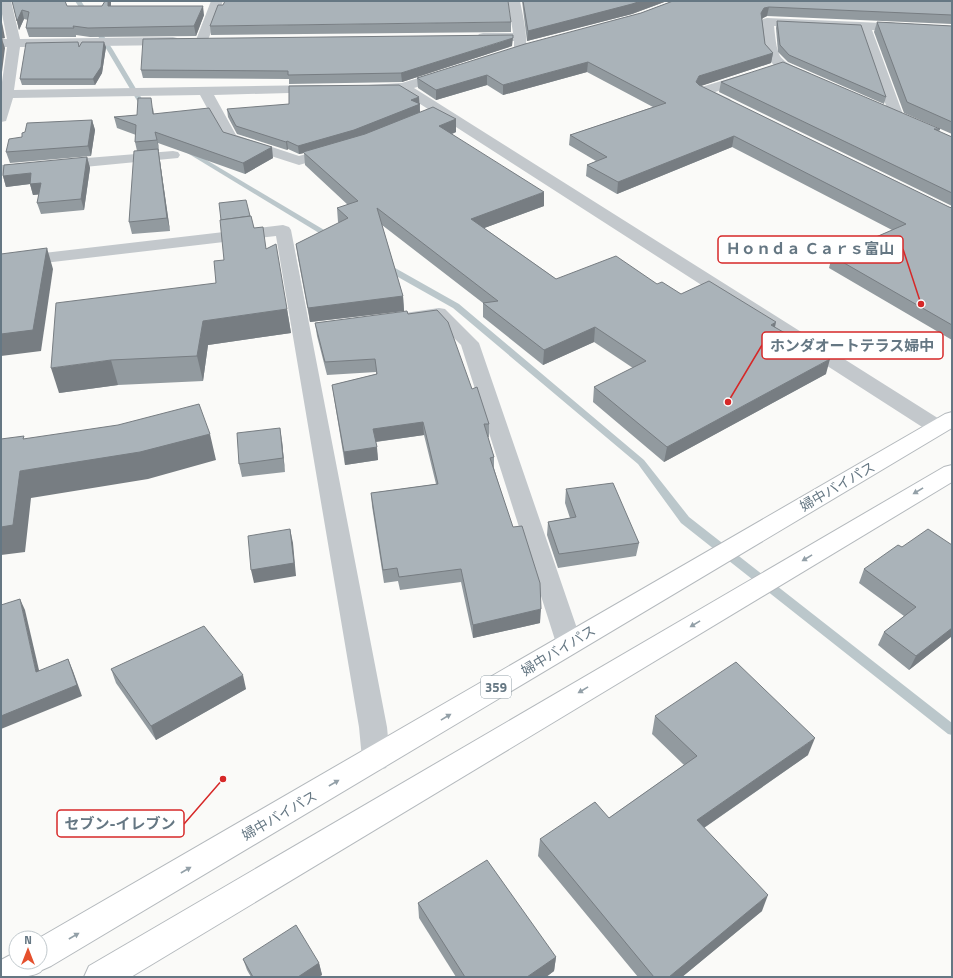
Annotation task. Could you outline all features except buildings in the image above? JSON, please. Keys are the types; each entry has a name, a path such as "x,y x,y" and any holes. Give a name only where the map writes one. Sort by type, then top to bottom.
{"highway":[{"name":"婦中バイパス","path":"48,951 945,423"},
{"path":"100,977 952,472"},
{"path":"3,977 15,970"}],"street":[{"path":"5,1 14,42 3,106 205,91 332,88"},
{"path":"194,40 217,1"},
{"path":"514,1 520,43"},
{"path":"818,82 782,66 772,54 767,22 952,30"},
{"path":"866,27 897,117"},
{"path":"472,38 534,45"},
{"path":"1,43 217,40"},
{"path":"505,54 520,43"},
{"path":"739,109 703,91 782,66"},
{"path":"364,88 403,87 454,71"},
{"path":"403,87 433,114 945,423"},
{"path":"205,91 230,138 299,161 345,147"},
{"path":"882,110 911,123"},
{"path":"1,170 173,155"},
{"path":"1,264 283,230 310,330 373,727 376,759"},
{"path":"394,319 440,313 470,343 559,616 570,643"}],"waterway":[{"path":"78,1 110,50 145,109"},
{"path":"186,150 332,237"},
{"path":"385,266 456,306 641,462 685,520 952,730"}],"place":[{"name":"Ｈｏｎｄａ Ｃａｒｓ富山","path":"921,304"},
{"name":"ホンダオートテラス婦中","path":"728,402"},
{"name":"セブン-イレブン","path":"223,779"}]}
